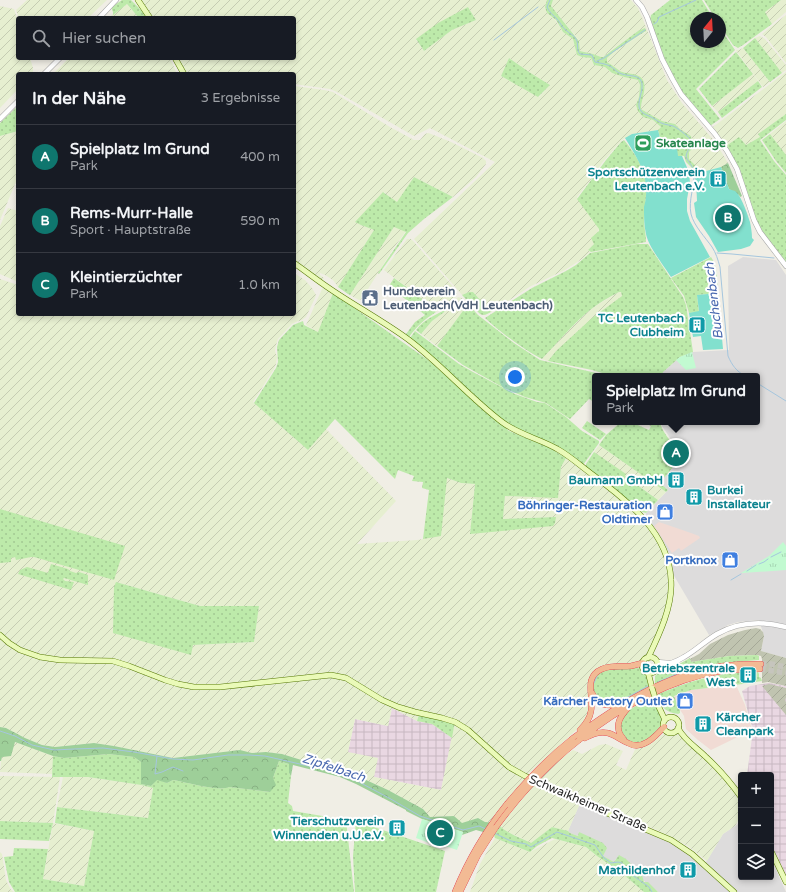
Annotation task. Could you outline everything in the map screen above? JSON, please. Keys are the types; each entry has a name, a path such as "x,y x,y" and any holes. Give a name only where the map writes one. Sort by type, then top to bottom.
{"highway":[{"path":"455,892 474,852 505,806 543,764 575,737 602,717 621,705 676,678 696,672 736,664 761,666 720,671 680,682 628,707 593,729 575,737"},
{"path":"460,892 468,873 486,842 512,805 575,737 588,720 592,706 590,686 595,674 599,670 606,667 630,666 647,669"},
{"path":"591,692 596,700 602,704 610,706 621,705"},
{"path":"624,740 619,733 618,727 622,714 628,707"},
{"path":"575,737 584,739 596,733 603,732 624,740 629,744 638,746 643,745 666,729"}],"main road":[{"path":"134,0 142,7"},
{"path":"138,0 149,16"},
{"path":"177,60 183,72"},
{"path":"296,264 323,284 408,339 430,356 490,413 506,425 561,451 613,490 637,512 653,531 662,545 668,562 671,580 669,604 655,644 654,661 656,670 647,669"},
{"name":"Schwaikheimer Straße","path":"0,635 20,650 40,657 60,660 113,660 165,680 186,686 220,687 331,675 341,677 351,681 382,700 398,707 454,722 468,730 509,767 564,795 671,840 692,854 734,892"},
{"path":"654,661 646,659 647,669 657,702 667,719"},
{"path":"673,717 677,720 679,723 676,730 670,732 666,729 664,724 667,719 673,717"},
{"path":"676,730 707,757 738,793"},
{"path":"774,857 786,882"}],"street":[{"path":"101,16 116,0"},
{"path":"112,5 119,0"},
{"path":"636,0 642,7 647,17 662,59 673,80 691,107 723,144 740,178 760,232 786,266"},
{"path":"46,72 58,60"},
{"path":"0,119 16,103"},
{"path":"654,661 675,662 711,637 726,629 757,623 785,626"}],"shaded area":[{"path":"27,0 107,0 90,16 18,16 16,10"},
{"path":"141,0 547,0 545,7 547,13 555,20 563,32 573,39 577,55 591,58 594,65 605,67 612,73 638,80 640,85 639,97 636,105 643,117 653,120 661,127 658,130 632,134 622,140 602,163 577,197 599,229 594,244 588,250 590,252 565,270 531,286 491,312 473,292 462,295 414,239 495,162 430,128 414,136 337,92 330,89 296,84 296,72 186,72 179,60 296,60 296,16 152,16","holes":["468,7 476,20 452,30 424,51 416,40","509,58 550,85 539,97 501,76"]},
{"path":"553,0 631,0 638,8 667,80 682,103 716,143 728,163 721,167 695,174 695,165 689,159 689,152 693,148 691,136 675,124 662,121 641,109 644,83 627,73 622,72 607,62 607,58 615,51 646,32 638,31 602,57 580,51 579,40 551,6"},
{"path":"781,0 786,0 786,12 772,24 765,12"},
{"path":"127,4 137,16 111,16"},
{"path":"0,6 14,9 16,16 16,60 31,60 33,72 16,72 16,91 0,108"},
{"path":"786,15 786,63 762,34"},
{"path":"760,36 765,39 786,65 786,70 782,73 755,38"},
{"path":"743,48 770,82 763,87 736,50"},
{"path":"67,60 171,60 176,72 55,72"},
{"path":"786,72 786,114 758,134 760,137 746,145 739,137 726,146 712,128"},
{"path":"753,74 758,81 718,112 712,106"},
{"path":"296,86 333,92 414,140 420,140 425,134 428,133 451,142 483,158 486,161 486,164 476,177 453,197 414,177 397,203 384,192 361,225 374,230 338,287 333,280 320,273 320,275 324,278 322,281 296,262"},
{"path":"786,121 786,155 770,134"},
{"path":"658,130 661,142 676,140 678,156 682,156 689,172 690,183 687,199 687,211 690,221 710,257 671,277 647,239 644,217 646,200 645,179 640,165 625,138 632,134"},
{"path":"16,132 16,182 0,220 0,136"},
{"path":"721,167 729,189 737,193 744,205 750,222 752,238 754,240 750,246 741,249 718,252 696,217 694,203 697,201 695,174"},
{"path":"8,208 16,210 16,281 0,274 0,226"},
{"path":"394,227 406,231 393,249 363,297 364,298 359,300 350,295"},
{"path":"407,239 411,239 414,242 457,291 456,297 451,303 436,312 416,294 384,270"},
{"path":"743,257 776,260 786,275 786,658 761,651 764,636 759,620 738,622 728,625 709,635 673,574 671,557 656,529 646,516 646,513 668,490 659,483 676,448 662,425 760,425 760,373 663,373 680,357 693,352 729,350 728,266"},
{"path":"296,274 305,280 312,288 316,295 315,298 306,317 292,324 278,339 275,351 277,357 276,364 253,402 308,450 326,429 396,501 357,544 423,539 447,478 461,483 475,484 470,534 555,517 503,519 505,496 558,497 561,467 566,458 623,502 648,526 661,546 666,563 669,589 666,611 649,654 640,662 602,666 588,716 584,723 528,774 539,780 564,756 573,750 582,754 599,745 606,744 623,751 616,765 626,770 636,747 650,743 665,733 675,733 706,759 738,797 738,820 735,826 723,834 707,861 688,846 659,831 582,799 568,831 552,827 531,843 505,831 498,823 485,822 478,818 462,824 454,816 430,817 423,809 388,790 342,769 331,766 321,766 282,754 266,752 252,753 240,750 173,758 94,743 55,747 42,745 6,728 0,727 0,279 16,284 16,316 296,316","holes":["116,582 200,606 259,606 254,642 193,645 190,655","392,708 417,721 420,711 455,721 441,790 374,777 378,758 348,752 355,719 388,726"]},
{"path":"324,287 333,293 318,332 306,325"},
{"path":"621,292 622,296 556,351 548,361 542,359 590,310"},
{"path":"718,293 723,349 703,350 701,336 693,337 689,313 699,311 697,295"},
{"path":"458,297 462,298 468,304 437,346 421,334 432,321 443,313"},
{"path":"599,445 666,492 658,500 594,452"},
{"path":"659,522 699,536 700,538 681,551 679,548 672,553 654,526"},
{"path":"756,628 763,632 764,636 761,651 786,658 786,686 768,682 762,683 761,656 729,656 691,662 690,659 699,654 710,644 728,635"},
{"path":"769,683 786,686 786,875 774,850 774,772 747,772 753,730 742,691 750,686"},
{"path":"769,684 786,688 786,715 762,686"},
{"path":"736,685 745,705 752,730 711,750 686,729 684,716 674,697 691,690"},
{"path":"392,708 417,721 432,724 452,738 441,790 374,777 348,752 355,719 388,726"},
{"path":"15,742 53,756 53,774 0,772 2,757"},
{"path":"0,776 60,777 53,823 0,821"},
{"path":"63,777 88,777 153,788 148,818 57,807"},
{"path":"580,803 662,838 684,851 703,867 723,834 738,824 738,880 774,880 774,865 786,892 658,892 616,859 614,862 602,856 579,832 578,836 568,831"},
{"path":"53,823 94,831 84,886 43,879"},
{"path":"495,838 530,852 555,839 586,847 613,867 620,868 624,875 644,892 470,892 480,864"},
{"path":"0,852 2,854 6,880 11,890 14,892 0,892"}],"green space":[{"path":"122,0 131,0 146,16 137,16 127,4 113,15 112,7"},
{"path":"547,0 553,0 551,6 579,41 580,51 601,57 638,31 645,28 646,31 615,51 607,58 607,62 620,71 638,75 643,79 644,89 641,109 662,121 675,124 691,136 693,148 689,152 689,159 695,165 695,174 690,174 691,167 686,162 684,156 678,156 661,142 658,130 661,127 653,120 643,117 638,111 636,105 639,97 640,85 638,80 612,73 605,67 594,65 591,58 577,55 573,39 563,32 556,20 547,13 545,7"},
{"path":"670,0 702,0 709,12 690,12 690,48 726,48 726,37 735,50 696,89 720,119 710,126 686,98 670,73 663,58 650,20 651,15"},
{"path":"704,0 781,0 765,12 772,24 738,48 733,45 726,34 726,12 711,12"},
{"path":"468,7 476,20 452,30 424,51 416,39 438,23"},
{"path":"755,38 782,73 770,82 743,48"},
{"path":"736,52 753,74 712,106 699,89"},
{"path":"509,58 550,85 538,97 501,76"},
{"path":"758,81 762,87 722,118 718,112"},
{"path":"16,108 16,132 0,136 0,123"},
{"path":"786,114 786,120 760,140 774,161 786,175 786,264 766,239 758,225 726,146 739,137 746,145 760,137 758,134"},
{"path":"770,134 786,155 786,173 762,140"},
{"path":"624,140 641,165 645,179 646,197 644,220 646,242 591,252 588,250 594,244 591,238 599,231 599,229 577,199 606,160"},
{"path":"728,163 742,196 740,197 729,189 721,167"},
{"path":"414,177 453,197 408,233 379,274 378,273 406,232 394,227 350,295 348,294 338,287 374,230 355,222 383,192 397,202"},
{"path":"637,244 648,244 683,297 686,305 693,352 680,357 663,373 602,373 548,361 556,351 592,318 622,296 621,292 608,298 584,315 542,359 512,340 485,318 532,288 576,265 590,253"},
{"path":"711,257 716,269 718,293 697,295 699,312 689,313 684,296 671,278"},
{"path":"394,278 416,294 436,312 421,323 409,337 406,334 415,322 425,315 389,286"},
{"path":"473,292 491,312 484,315 480,314 462,295"},
{"path":"333,293 428,360 509,431 550,448 566,458 561,467 558,498 505,496 503,519 556,517 553,526 470,534 475,484 461,483 447,478 441,536 423,539 429,490 422,488 423,482 412,481 414,476 398,470 395,479 335,419 308,450 254,403 276,368 278,362 277,347 279,340 293,325 303,321 304,325 318,332"},
{"path":"468,304 478,315 514,343 540,360 596,373 592,373 592,401 589,399 570,419 546,403 525,397 504,388 463,365 437,346"},
{"path":"451,306 432,321 421,334 416,330 428,319"},
{"path":"415,331 459,364 473,372 515,394 537,402 545,403 566,417 582,431 599,441 599,443 583,465 512,427 500,419 412,341 410,338"},
{"path":"692,352 696,368 686,370 676,360"},
{"path":"587,421 606,434 600,440 582,428"},
{"path":"618,425 638,425 649,430 651,426 649,425 661,425 664,433 676,448 670,458 677,462 660,483 668,490 666,492 599,445 606,435"},
{"path":"594,452 626,474 625,476 658,500 646,513 639,511 586,467 586,464"},
{"path":"0,509 125,546 114,580 34,557 16,560 15,557 11,558 11,562 0,563"},
{"path":"783,542 786,546 786,570 741,573 769,556"},
{"path":"51,564 76,573 79,572 88,575 88,585 64,578 63,579 65,581 74,582 71,590 18,574 20,570 27,567 48,573"},
{"path":"116,582 200,606 259,606 254,642 193,645 191,655 113,633 114,587"},
{"path":"729,656 759,656 759,660 736,661 701,667 655,684 655,676 662,670 690,658 691,662"},
{"path":"613,668 642,669 646,673 649,687 616,704 601,702 595,695 592,688 595,678 600,672"},
{"path":"745,672 745,676 758,672 762,681 691,690 674,696 680,710 680,713 678,714 669,712 664,708 658,694 700,679"},
{"path":"652,697 663,721 662,725 649,739 640,744 629,742 623,737 620,724 627,711"},
{"path":"420,711 455,721 452,738 432,724 417,721"},
{"path":"0,727 6,728 42,745 55,747 94,743 173,758 240,750 252,753 266,752 282,754 321,766 331,766 342,769 388,790 423,809 430,817 454,816 462,823 478,818 485,822 498,823 494,835 476,830 462,835 463,832 422,819 340,777 293,765 291,776 289,773 289,764 279,761 273,778 276,785 270,792 229,787 210,788 173,780 167,783 157,780 151,786 141,784 141,762 134,757 109,754 64,758 53,756 15,742 11,756 2,757 0,761"},
{"path":"109,754 134,757 141,762 141,784 151,786 157,779 167,783 173,780 210,788 229,787 270,792 279,761 289,764 289,773 291,776 288,803 292,806 293,811 346,820 354,892 15,892 9,882 4,857 13,856 14,848 48,849 43,879 84,886 94,831 55,823 57,807 148,818 153,788 88,777 52,777 53,756 64,758"},
{"path":"422,819 463,832 457,850 433,842 432,844 416,838"},
{"path":"0,821 53,823 49,841 0,839"},
{"path":"356,821 445,851 436,892 355,892 353,856"},
{"path":"500,826 511,834 531,843 552,827 568,831 578,836 579,832 603,843 607,848 603,856 614,862 619,855 626,859 642,875 644,882 648,882 658,892 644,892 624,875 620,868 613,867 586,847 552,838 537,846 530,852 495,838 494,835"}],"waterway":[{"name":"Buchenbach","path":"550,0 547,7 548,9 564,28 575,38 580,54 592,55 595,62 610,66 617,72 624,75 634,76 640,79 642,86 639,108 642,112 662,123 675,127 690,139 691,141 686,156 694,172 694,182 690,204 691,214 692,218 712,247 718,259 728,356 735,368 740,373"},
{"path":"654,24 657,22 659,17 696,0"},
{"path":"494,40 538,7"},
{"path":"597,61 604,58 645,30"},
{"path":"652,192 678,188"},
{"path":"717,253 774,258"},
{"name":"Buchenbach","path":"760,385 786,401"},
{"path":"771,557 781,552"},
{"path":"759,564 768,559"},
{"path":"747,571 756,565"},
{"path":"731,580 741,574"},
{"path":"658,682 677,674"},
{"path":"594,683 597,676"},
{"path":"617,703 648,686"},
{"name":"Zipfelbach","path":"0,731 15,736 32,745 54,750 103,748 173,759 193,760 228,755 265,756 327,770 359,782 420,816 463,830 479,826 486,829"},
{"path":"157,756 155,774 173,767 183,771"},
{"name":"Zipfelbach","path":"494,833 511,841 526,844 531,847 557,832 595,845 604,858 611,863 622,863 628,872 649,887 652,892"}],"tunnel":[{"path":"761,664 786,667"},
{"path":"760,669 786,673"}],"place":[{"name":"Skateanlage","path":"643,143"},
{"name":"Sportschützenverein Leutenbach e.V.","path":"718,179"},
{"name":"Rems-Murr-Halle","path":"728,218"},
{"name":"Hundeverein Leutenbach(VdH Leutenbach)","path":"370,298"},
{"name":"TC Leutenbach Clubheim","path":"697,325"},
{"name":"Spielplatz Im Grund","path":"676,453"},
{"name":"Baumann GmbH","path":"676,480"},
{"name":"Burkei Installateur","path":"694,497"},
{"name":"Böhringer-Restauration Oldtimer","path":"665,512"},
{"name":"Portknox","path":"730,560"},
{"name":"Betriebszentrale West","path":"748,675"},
{"name":"Kärcher Factory Outlet","path":"685,701"},
{"name":"Kärcher Cleanpark","path":"703,724"},
{"name":"Tierschutzverein Winnenden u.U.e.V.","path":"397,828"},
{"name":"Kleintierzüchter","path":"440,833"},
{"name":"Mathildenhof","path":"688,870"}]}
